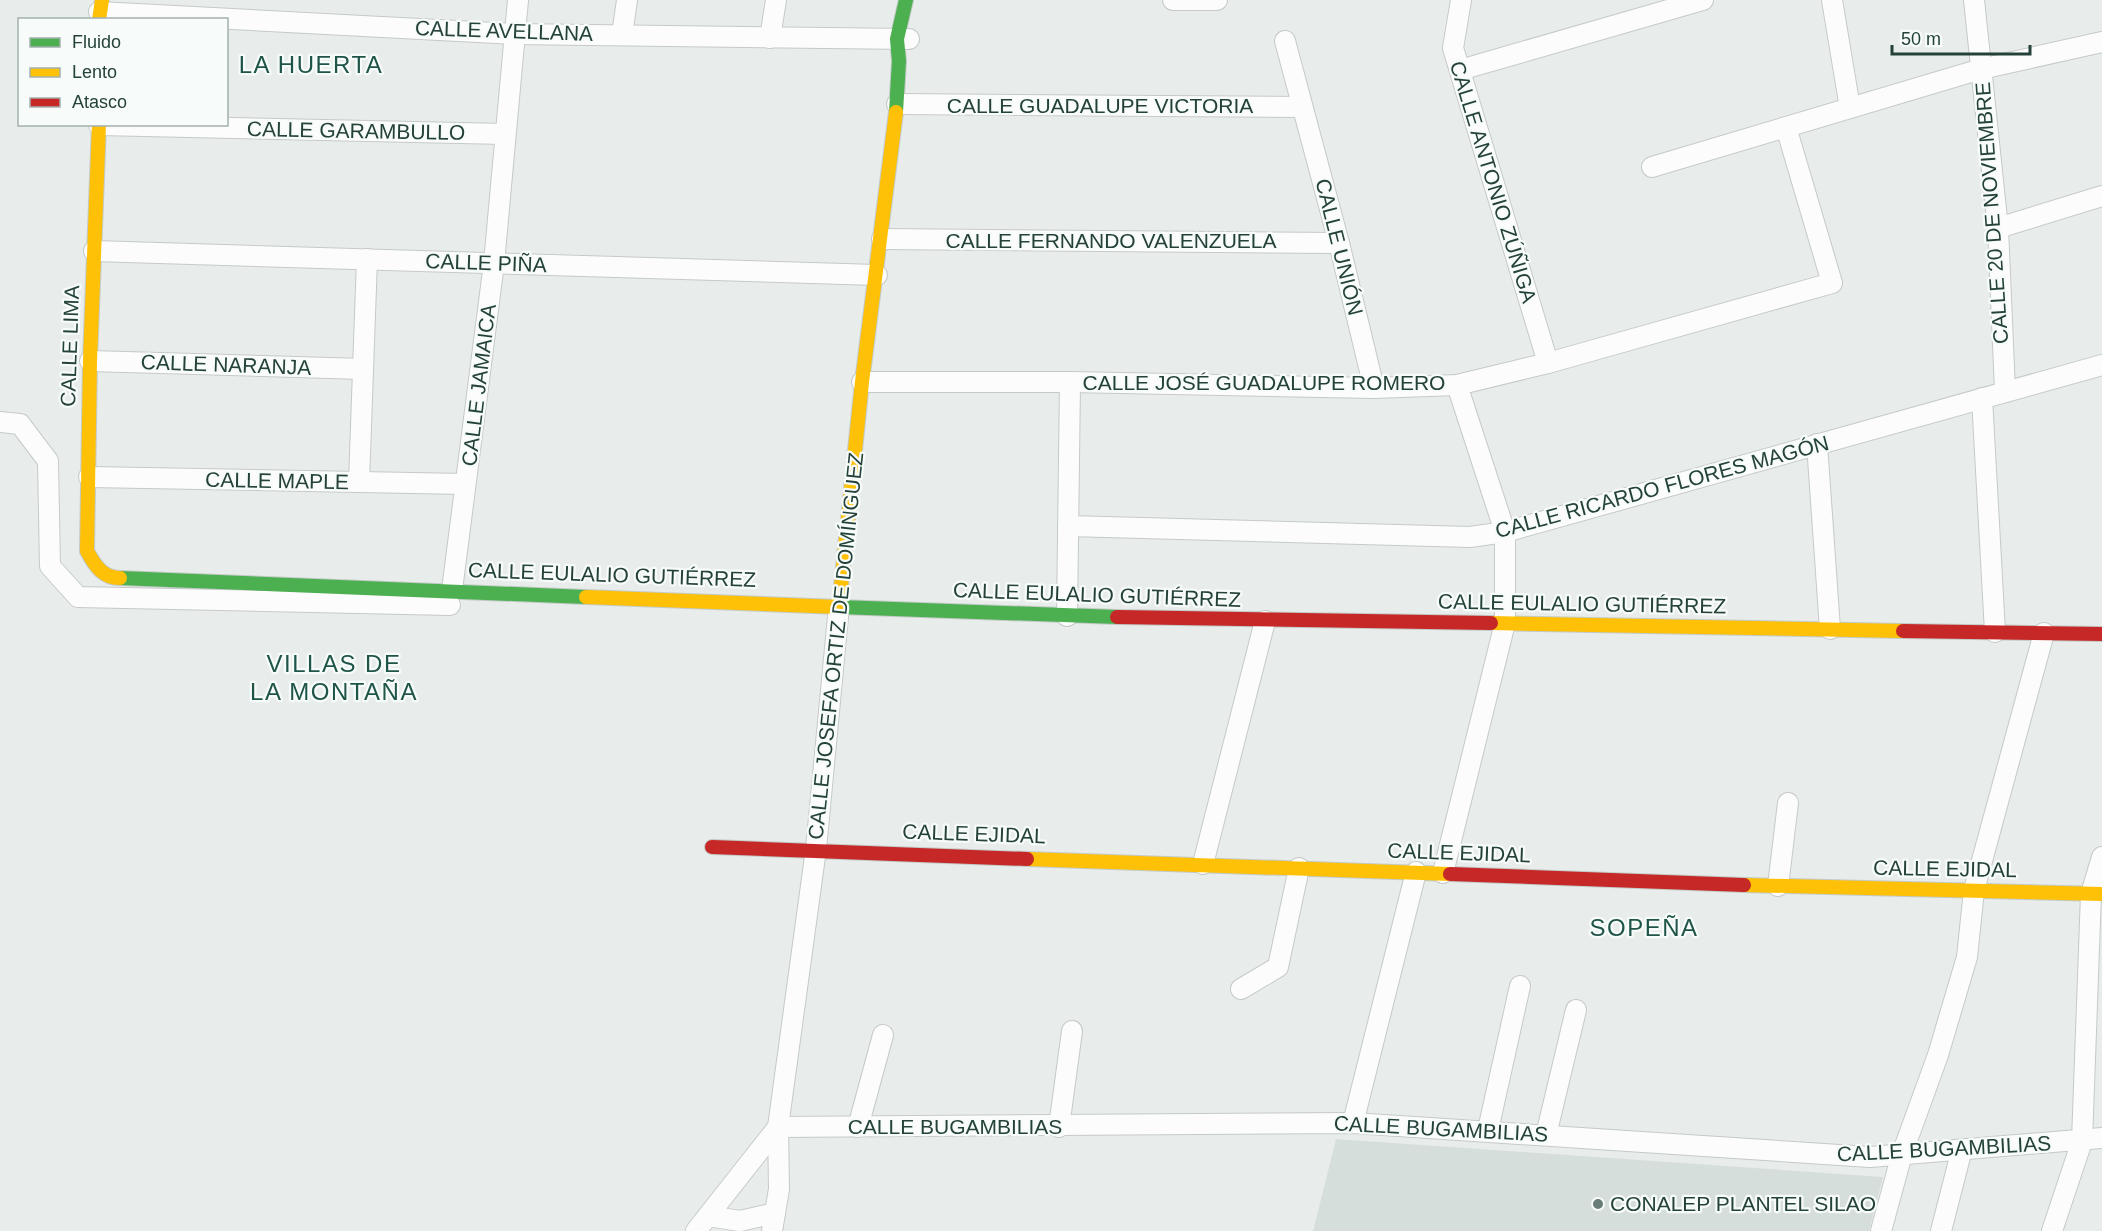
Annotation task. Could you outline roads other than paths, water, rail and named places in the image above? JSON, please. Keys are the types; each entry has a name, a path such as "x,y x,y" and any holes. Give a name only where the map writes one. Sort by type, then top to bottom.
{"street":[{"name":"CALLE JAMAICA","path":"452,590 494,263 513,34 518,0"},
{"path":"622,35 627,0"},
{"path":"770,38 776,0"},
{"name":"CALLE JOSEFA ORTIZ DE DOMÍNGUEZ","path":"773,1222 779,1189 778,1127 816,849 862,382 882,239 906,0"},
{"name":"CALLE JOSEFA ORTIZ DE DOMÍNGUEZ","path":"903,39 920,0"},
{"path":"1173,0 1217,0"},
{"name":"CALLE ANTONIO ZÚÑIGA","path":"1461,0 1453,48 1548,363"},
{"path":"1460,70 1703,0"},
{"path":"1832,0 1850,108"},
{"name":"CALLE 20 DE NOVIEMBRE","path":"1974,0 1998,228 2005,391"},
{"name":"CALLE AVELLANA","path":"100,10 513,34 903,39"},
{"name":"CALLE UNIÓN","path":"1286,41 1340,243 1374,388"},
{"path":"1652,167 1981,69 2102,42"},
{"name":"CALLE GUADALUPE VICTORIA","path":"897,104 1302,107"},
{"name":"CALLE LIMA","path":"95,566 87,551 90,361 99,126"},
{"name":"CALLE GARAMBULLO","path":"144,126 505,134"},
{"name":"CALLE JOSÉ GUADALUPE ROMERO","path":"862,382 1070,382 1374,388 1457,385 1548,363 1832,283 1786,127"},
{"path":"1998,228 2102,196"},
{"name":"CALLE FERNANDO VALENZUELA","path":"882,239 1340,243"},
{"name":"CALLE PIÑA","path":"94,250 877,275"},
{"path":"359,483 367,259"},
{"name":"CALLE NARANJA","path":"90,361 363,369"},
{"name":"CALLE RICARDO FLORES MAGÓN","path":"1068,526 1470,537 1505,532 2102,365"},
{"path":"1067,616 1070,382"},
{"path":"1443,873 1505,624 1505,532 1457,385"},
{"path":"1982,398 1995,632"},
{"path":"0,422 20,424 48,460 50,566 78,597 459,606 524,593"},
{"path":"1817,444 1830,629"},
{"name":"CALLE MAPLE","path":"88,477 465,484"},
{"name":"CALLE EULALIO GUTIÉRREZ","path":"95,566 110,578 1067,616 2102,634"},
{"path":"1203,864 1265,621"},
{"path":"1881,1231 1902,1154 1938,1055 1967,957 1974,890 2044,633"},
{"path":"1778,886 1788,803"},
{"name":"CALLE EJIDAL","path":"712,847 816,849 1778,886 2097,894"},
{"path":"2056,1230 2082,1141 2097,894 2102,857"},
{"path":"1241,989 1278,968 1299,867"},
{"path":"1353,1123 1416,872"},
{"path":"1488,1130 1520,986"},
{"path":"1546,1135 1576,1010"},
{"path":"1059,1127 1072,1031"},
{"path":"858,1127 883,1035"},
{"name":"CALLE BUGAMBILIAS","path":"778,1127 1059,1127 1353,1123 1488,1130 1734,1150 1870,1157 2102,1138"},
{"path":"702,1223 778,1127"},
{"path":"1941,1231 1962,1149"},
{"path":"702,1223 773,1222"}],"place":[{"name":"CONALEP PLANTEL SILAO","path":"1598,1204"}],"district":[{"name":"LA HUERTA","path":"311,65"},
{"name":"VILLAS DE LA MONTAÑA","path":"334,678"},
{"name":"SOPEÑA","path":"1644,928"}]}
